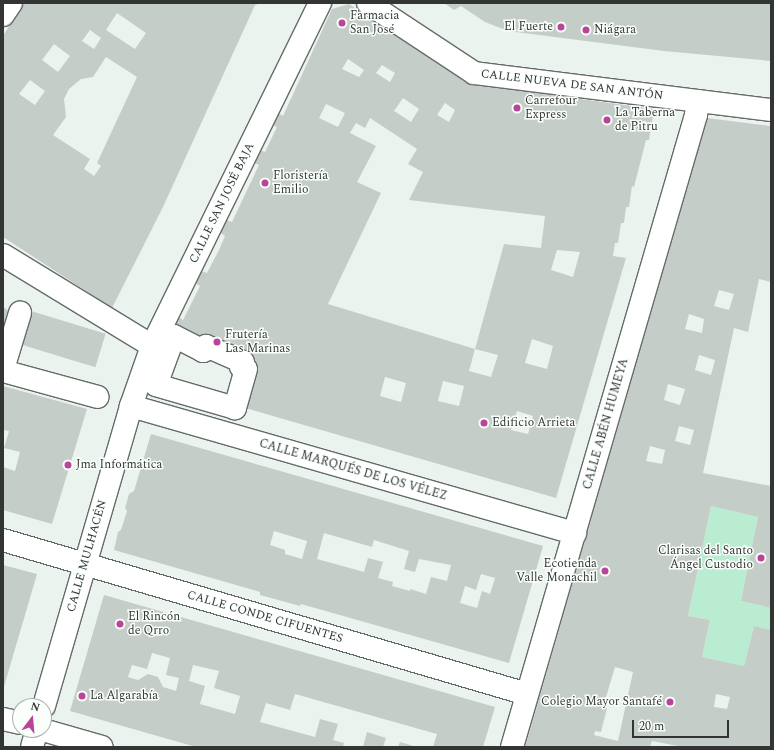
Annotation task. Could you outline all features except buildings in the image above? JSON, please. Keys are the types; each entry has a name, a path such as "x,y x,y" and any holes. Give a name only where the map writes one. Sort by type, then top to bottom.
{"street":[{"path":"3,15 11,3"},
{"name":"CALLE SAN JOSÉ BAJA","path":"131,406 152,346 320,3"},
{"name":"CALLE NUEVA DE SAN ANTÓN","path":"368,3 474,72 771,110"},
{"name":"CALLE ABÉN HUMEYA","path":"512,747 696,115 698,101"},
{"path":"3,255 152,346"},
{"path":"20,313 3,370 98,397"},
{"name":"CALLE MARQUÉS DE LOS VÉLEZ","path":"131,406 575,533"},
{"name":"CALLE MULHACÉN","path":"46,698 131,406"},
{"name":"CALLE CONDE CIFUENTES","path":"3,540 527,694"},
{"path":"52,733 102,747"}],"green space":[{"path":"711,506 758,517 741,601 771,608 771,630 754,626 744,666 702,657 710,620 688,616"}],"place":[{"name":"Farmacia San José","path":"342,23"},
{"name":"El Fuerte","path":"561,27"},
{"name":"Niágara","path":"586,30"},
{"name":"Carrefour Express","path":"517,108"},
{"name":"La Taberna de Pitru","path":"607,120"},
{"name":"Floristería Emilio","path":"265,183"},
{"name":"Frutería Las Marinas","path":"217,342"},
{"name":"Edificio Arrieta","path":"484,423"},
{"name":"Jma Informática","path":"68,465"},
{"name":"Clarisas del Santo Ángel Custodio","path":"761,558"},
{"name":"Ecotienda Valle Monachil","path":"605,571"},
{"name":"El Rincón de Qrro","path":"120,624"},
{"name":"La Algarabía","path":"82,696"},
{"name":"Colegio Mayor Santafé","path":"670,702"}]}
